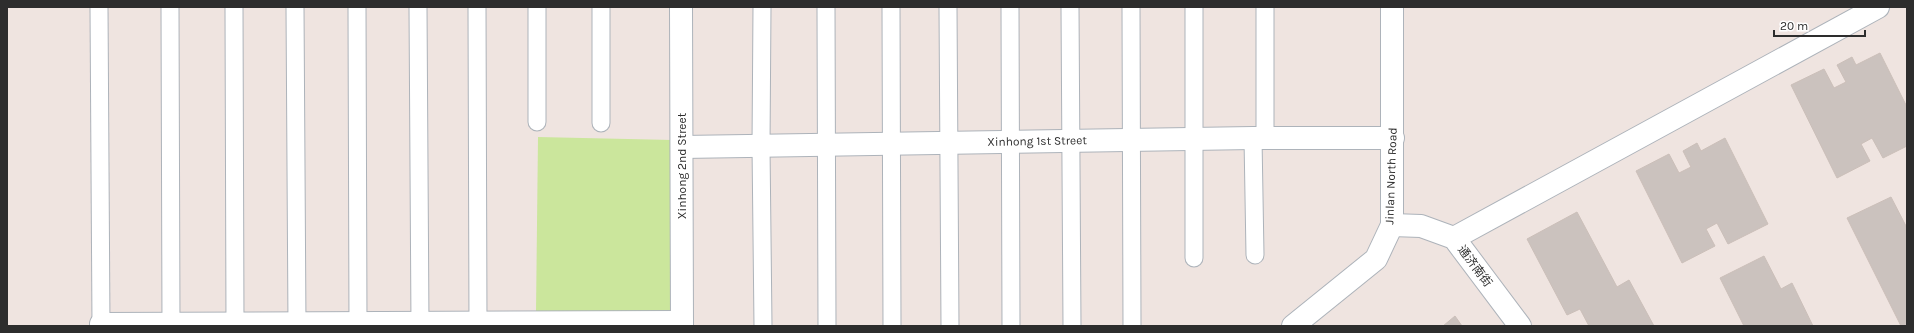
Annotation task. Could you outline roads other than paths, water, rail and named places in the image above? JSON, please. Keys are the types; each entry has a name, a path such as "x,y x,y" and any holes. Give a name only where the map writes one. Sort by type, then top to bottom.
{"street":[{"name":"Xinhong 2nd Street","path":"681,7 682,324"},
{"name":"Jinlan North Road","path":"1293,326 1376,258 1392,224 1392,7"},
{"path":"1454,238 1878,7"},
{"name":"Xinhong 1st Street","path":"682,147 1194,138 1392,138"},
{"name":"通济南街","path":"1392,224 1421,226 1454,238 1520,326"},
{"path":"101,325 682,324"}],"lane":[{"path":"99,7 101,325"},
{"path":"170,7 171,325"},
{"path":"234,7 235,325"},
{"path":"295,7 297,324"},
{"path":"357,7 358,324"},
{"path":"418,7 420,324"},
{"path":"477,7 478,324"},
{"path":"537,7 537,122"},
{"path":"601,7 601,123"},
{"path":"762,7 761,146 763,326"},
{"path":"826,7 827,326"},
{"path":"891,7 892,326"},
{"path":"948,7 950,326"},
{"path":"1010,7 1011,326"},
{"path":"1070,7 1072,326"},
{"path":"1131,7 1132,326"},
{"path":"1194,7 1194,258"},
{"path":"1255,255 1265,7"}]}
